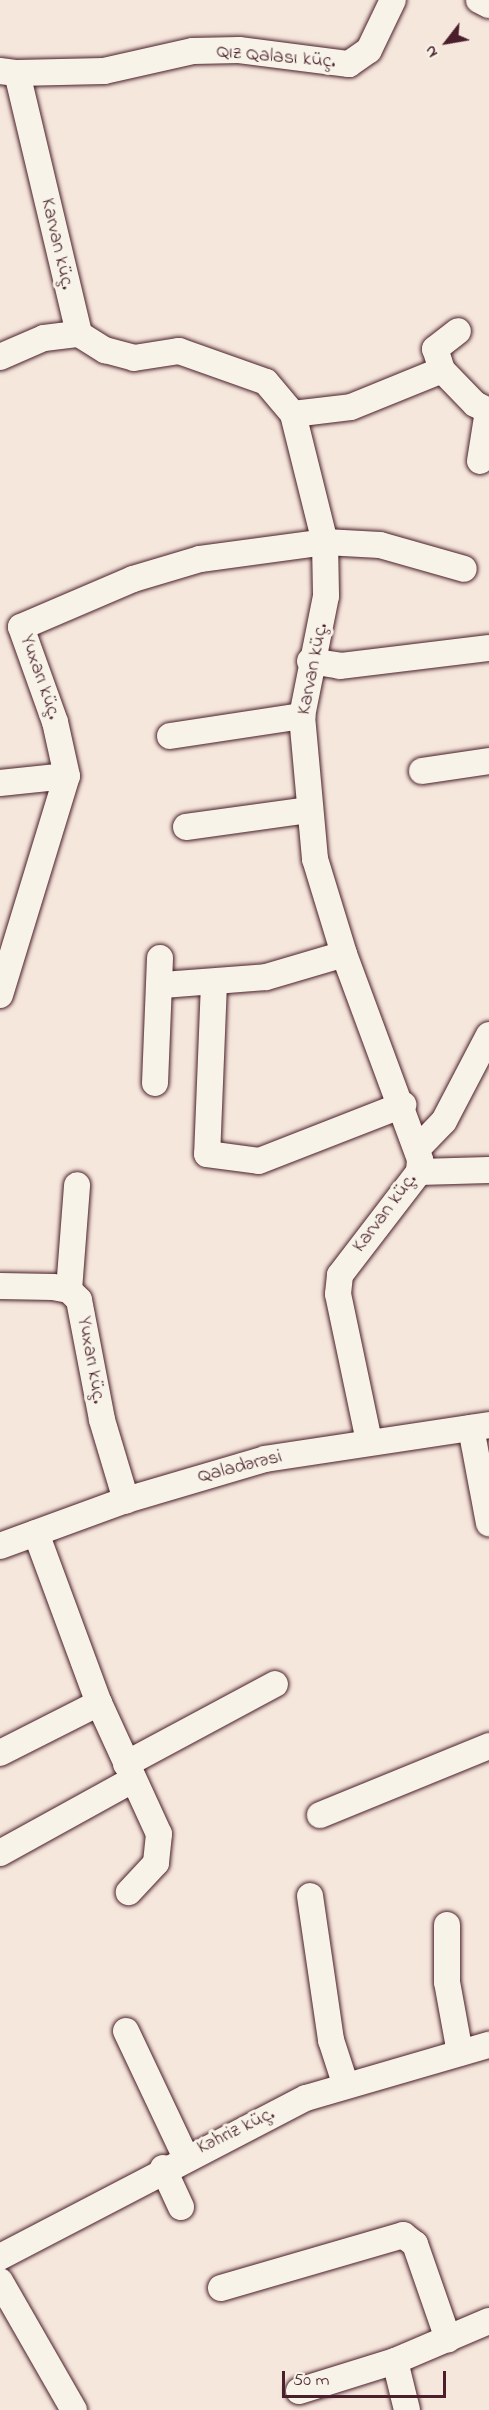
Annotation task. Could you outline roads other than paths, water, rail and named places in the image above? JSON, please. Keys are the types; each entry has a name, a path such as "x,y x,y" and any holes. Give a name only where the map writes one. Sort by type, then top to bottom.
{"street":[{"name":"Qız Qalası küç.","path":"8,72 105,71 193,51 239,50 349,64 369,50 393,0"},
{"path":"479,0 489,5"},
{"name":"Karvan küç.","path":"8,72 79,334 115,353 134,358 179,351 266,382 293,414 325,542 326,596 310,662 302,716 308,810 326,902 403,1105 418,1160 340,1275 338,1294 369,1441"},
{"path":"459,331 435,349 442,370 488,411 480,461"},
{"path":"0,357 45,338 79,334"},
{"path":"293,414 351,407 442,370"},
{"name":"Yuxarı küç.","path":"0,995 67,776 55,722 11,631 133,579 200,559 325,542 380,545 464,569"},
{"path":"310,662 340,666 489,648"},
{"path":"170,736 302,716"},
{"path":"422,771 489,761"},
{"path":"0,783 67,776"},
{"path":"186,827 308,810"},
{"path":"163,985 214,983 266,977 344,954"},
{"path":"155,1083 163,985 160,958"},
{"path":"214,983 207,1154 259,1161 403,1105"},
{"path":"489,1035 444,1121 418,1160 489,1170"},
{"path":"69,1290 77,1185"},
{"name":"Yuxarı küç.","path":"0,1286 69,1290 84,1311 102,1420 126,1500"},
{"path":"480,1426 489,1523"},
{"name":"Qaladərəsi","path":"0,1546 126,1500 265,1460 369,1441 480,1426"},
{"path":"36,1533 99,1703 159,1834 161,1851 129,1892"},
{"path":"0,1853 275,1684"},
{"path":"0,1753 99,1703"},
{"path":"320,1815 489,1746"},
{"path":"310,1896 331,2040 345,2083"},
{"path":"447,1925 447,1982 460,2053"},
{"path":"126,2031 174,2162 181,2206"},
{"name":"Kəhriz küç.","path":"0,2257 174,2162 345,2083 489,2045"},
{"path":"221,2288 403,2235 415,2244 448,2339"},
{"path":"0,2281 75,2410"},
{"path":"299,2391 395,2361 489,2321"},
{"path":"395,2361 407,2410"}]}
